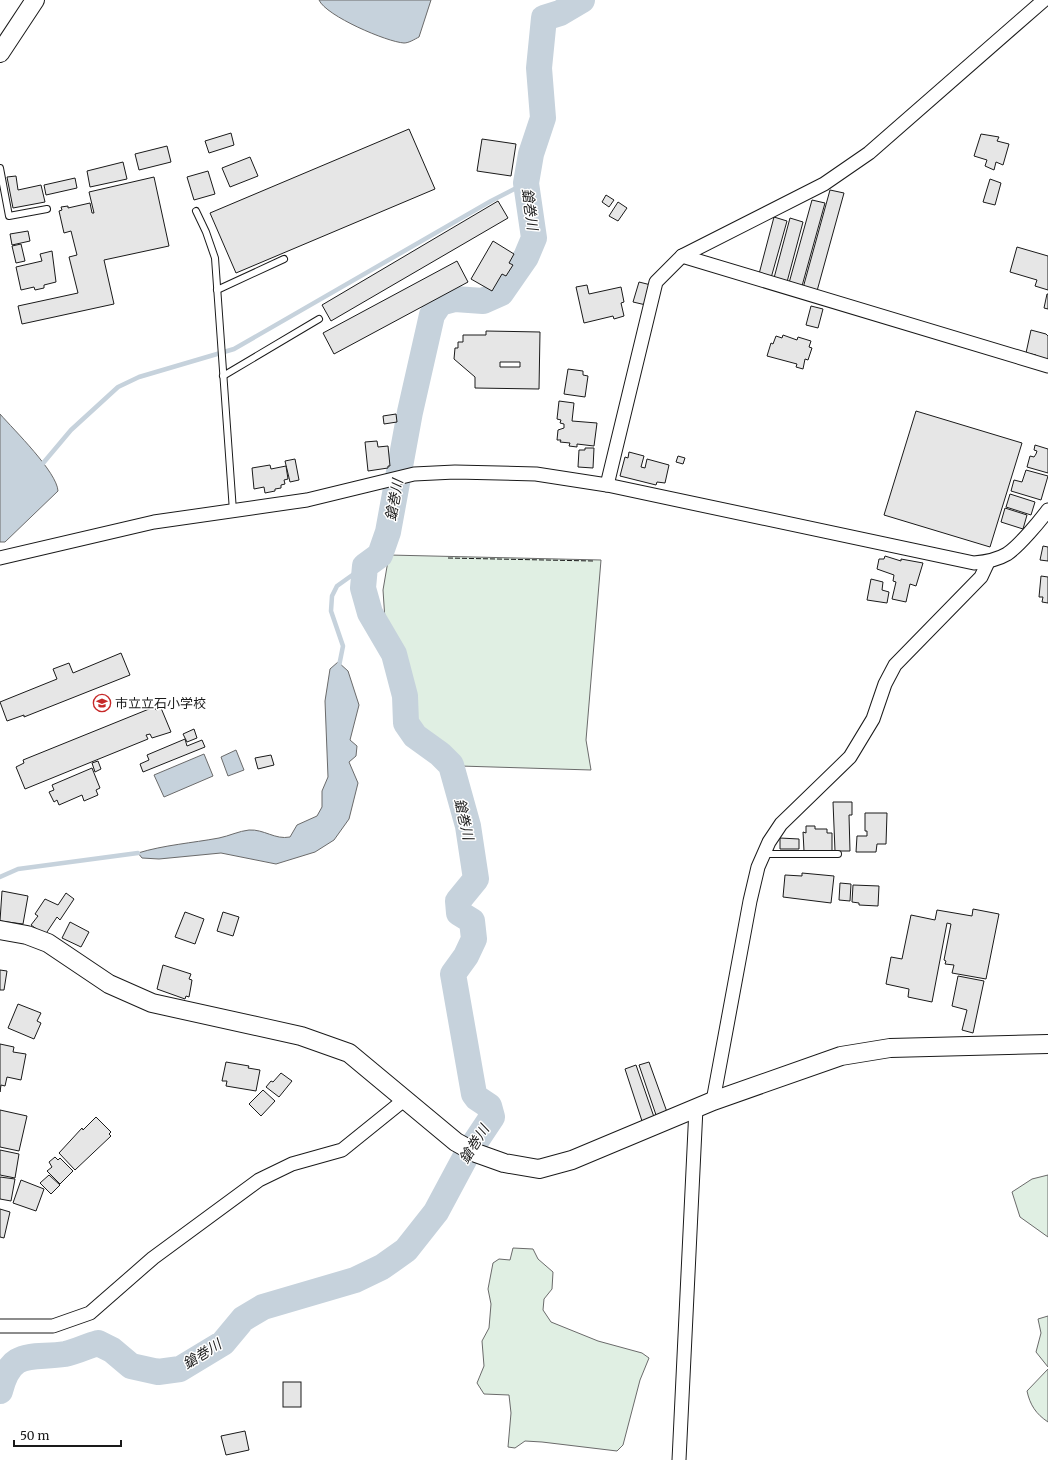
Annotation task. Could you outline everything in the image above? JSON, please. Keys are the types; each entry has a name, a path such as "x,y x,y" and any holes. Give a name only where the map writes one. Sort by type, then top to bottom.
{"street":[{"path":"0,53 35,0"},
{"path":"607,485 656,282 682,256 824,184 869,153 1044,0"},
{"path":"682,256 1048,366"},
{"path":"0,558 154,522 307,500 414,474 455,472 536,474 607,485 974,563 988,562 1007,554 1048,510"},
{"path":"713,1101 750,901 758,867 769,842 781,824 850,757 873,718 885,684 895,665 981,577 988,562"},
{"path":"0,930 27,935 48,943 109,984 152,1003 301,1036 349,1054 456,1142 476,1153 504,1163 539,1170 572,1160 713,1101 841,1056 890,1048 1048,1044"},
{"path":"0,1326 53,1326 90,1313 153,1258 258,1180 292,1164 342,1150 404,1100"},
{"path":"679,1460 696,1108"}],"lane":[{"path":"0,168 9,216 48,209"},
{"path":"196,211 206,232 215,258 233,511"},
{"path":"217,290 284,259"},
{"path":"223,376 318,319"},
{"path":"763,854 838,854"}],"green space":[{"path":"389,555 601,560 586,740 591,770 460,766 445,750 420,730 412,715 409,678 385,620 383,590"},
{"path":"1048,1175 1048,1237 1020,1217 1012,1192 1032,1179"},
{"path":"513,1248 533,1249 538,1259 553,1272 552,1289 544,1299 543,1310 551,1322 598,1341 642,1353 649,1358 640,1380 623,1445 617,1451 525,1441 515,1448 508,1447 511,1413 509,1395 484,1394 477,1383 484,1366 482,1341 489,1328 491,1304 488,1289 493,1263 499,1259 510,1260"},
{"path":"1048,1316 1048,1367 1036,1352 1041,1333 1038,1319"},
{"path":"1048,1369 1048,1422 1034,1409 1027,1391"}],"shaded area":[{"path":"319,0 431,0 419,37 410,42 404,43 396,42 371,33 344,20 324,6"},
{"path":"0,414 43,463 56,483 58,491 5,542 0,542"},
{"path":"338,662 348,671 359,705 350,740 357,746 356,756 349,762 358,783 349,819 334,840 315,852 276,864 221,853 159,859 142,858 138,853 168,846 219,838 249,830 260,831 279,837 290,837 297,825 317,816 322,807 322,791 328,777 325,701 330,669"},
{"path":"236,750 244,770 228,776 221,757"},
{"path":"204,754 213,776 164,797 154,775"}],"building":[{"path":"409,129 435,189 236,273 210,213"},
{"path":"231,133 234,145 209,153 205,141"},
{"path":"981,134 999,137 997,141 1009,144 1003,165 996,162 994,170 985,166 987,160 974,156"},
{"path":"482,139 516,144 511,176 477,171"},
{"path":"167,146 171,162 139,170 135,154"},
{"path":"250,157 258,176 230,187 222,168"},
{"path":"123,162 127,179 90,187 87,171"},
{"path":"208,171 215,194 194,200 187,177"},
{"path":"16,176 18,190 41,185 45,202 13,208 7,177"},
{"path":"154,177 169,246 104,260 114,304 22,324 18,306 78,293 69,257 77,255 71,231 64,233 59,211 62,210 61,207 68,206 68,208 90,203 92,213 94,213 89,192"},
{"path":"75,178 77,188 46,195 44,185"},
{"path":"990,179 1001,183 995,205 983,202"},
{"path":"830,190 844,193 817,291 803,288"},
{"path":"606,195 614,200 609,207 602,202"},
{"path":"812,200 825,203 802,286 789,283"},
{"path":"498,201 508,218 331,321 322,305"},
{"path":"618,202 627,208 618,221 609,216"},
{"path":"774,217 787,221 771,278 759,274"},
{"path":"790,218 803,222 787,282 774,278"},
{"path":"28,231 30,241 12,245 10,234"},
{"path":"493,241 514,254 509,263 513,265 506,276 502,274 492,291 471,279"},
{"path":"21,244 25,261 16,263 12,246"},
{"path":"1017,247 1048,256 1048,290 1035,286 1037,280 1010,272"},
{"path":"52,251 56,282 44,285 44,288 35,290 34,287 21,290 16,267 42,261 40,254"},
{"path":"457,261 468,282 334,354 323,333"},
{"path":"639,282 651,285 646,305 633,302"},
{"path":"587,285 589,294 621,287 624,302 621,303 624,316 614,319 613,316 584,323 576,287"},
{"path":"1048,294 1048,309 1044,308"},
{"path":"811,306 823,309 818,328 806,325"},
{"path":"1031,330 1046,334 1048,336 1048,362 1036,357 1036,355 1026,353"},
{"path":"486,331 540,332 539,389 475,388 475,377 454,359 455,348 458,348 458,342 463,342 463,335 486,335","holes":["500,362 520,362 520,367 500,367"]},
{"path":"783,335 797,340 798,337 811,341 809,347 812,348 808,360 805,359 803,369 796,367 797,364 767,356 771,343 773,344 776,336 782,338"},
{"path":"568,369 583,371 583,375 588,376 585,397 564,394"},
{"path":"559,401 574,403 572,421 597,423 594,446 577,444 577,447 569,446 570,443 560,442 561,440 557,440 558,430 564,428 564,424 560,423 561,420 557,419"},
{"path":"916,411 1022,443 990,547 884,515"},
{"path":"396,414 397,422 384,424 383,416"},
{"path":"377,441 378,447 388,446 390,466 388,466 388,468 368,471 365,442"},
{"path":"1035,445 1048,449 1048,473 1027,467 1030,456 1034,457 1036,454 1037,451 1034,450"},
{"path":"585,448 594,448 593,468 578,467 579,450 585,450"},
{"path":"629,452 644,456 641,467 645,468 647,459 669,465 665,483 657,482 656,485 620,476 625,457 628,458"},
{"path":"678,456 685,458 683,464 676,462"},
{"path":"295,459 299,480 290,482 285,461"},
{"path":"270,465 271,469 286,466 288,479 284,480 285,484 281,485 281,488 275,489 275,491 265,493 264,487 254,489 252,468"},
{"path":"1026,470 1048,476 1041,500 1011,491 1014,480 1022,482"},
{"path":"1010,494 1035,502 1031,515 1006,507"},
{"path":"1005,508 1027,515 1023,529 1001,522"},
{"path":"1043,546 1048,547 1048,561 1040,560"},
{"path":"885,556 901,561 901,559 923,563 916,586 910,584 906,602 892,599 896,582 893,581 894,575 877,569 879,559 884,559"},
{"path":"1041,576 1048,577 1048,603 1042,602 1043,597 1039,597"},
{"path":"871,579 883,582 882,590 889,592 887,603 867,600"},
{"path":"121,653 130,675 24,717 24,715 7,721 0,702 57,679 53,669 69,663 73,673"},
{"path":"154,707 156,710 161,708 171,732 152,738 150,734 146,735 148,739 25,789 16,767 24,763 23,760"},
{"path":"194,729 197,738 187,742 183,734"},
{"path":"185,739 187,746 202,740 205,747 143,772 140,764 149,760 147,755"},
{"path":"271,755 274,765 258,769 255,758"},
{"path":"98,761 101,769 95,772 92,763"},
{"path":"92,768 100,788 96,790 98,795 84,801 82,795 59,805 57,800 54,802 49,792 54,790 52,785"},
{"path":"833,802 852,802 852,815 849,815 850,851 835,851"},
{"path":"865,813 887,813 886,844 877,844 876,852 856,852 857,836 867,836 867,831 865,831"},
{"path":"806,826 815,826 815,829 827,829 827,833 832,833 832,851 804,851 803,832 806,833"},
{"path":"780,838 799,839 799,849 780,849"},
{"path":"802,873 834,876 831,903 783,897 785,875 802,876"},
{"path":"840,883 851,884 850,901 839,900"},
{"path":"853,885 879,886 878,906 859,905 859,903 852,902"},
{"path":"2,891 28,896 23,924 0,921"},
{"path":"66,893 74,899 60,920 57,917 45,935 31,925 38,916 35,914 45,899 58,905"},
{"path":"973,909 999,914 986,979 952,973 954,965 945,964 946,961 944,960 951,924 947,923 932,1002 908,997 909,989 886,984 891,957 902,959 911,915 935,920 937,910 972,916"},
{"path":"185,912 204,919 195,944 175,937"},
{"path":"223,912 239,917 233,936 217,931"},
{"path":"70,922 89,932 81,947 62,938"},
{"path":"163,965 191,974 189,979 192,980 189,997 186,996 185,999 157,989"},
{"path":"0,970 7,971 4,990 0,990"},
{"path":"958,976 984,981 973,1033 962,1030 967,1010 952,1006"},
{"path":"18,1004 41,1013 37,1021 41,1023 34,1039 8,1028"},
{"path":"0,1044 14,1047 13,1052 26,1054 21,1080 7,1077 5,1086 1,1085 0,1092"},
{"path":"226,1062 249,1066 248,1068 260,1070 256,1091 226,1086 227,1081 222,1081"},
{"path":"649,1062 667,1112 656,1115 639,1065"},
{"path":"636,1065 654,1117 642,1121 625,1069"},
{"path":"281,1073 292,1081 279,1097 266,1087"},
{"path":"263,1090 275,1101 261,1116 249,1104"},
{"path":"0,1110 27,1116 19,1151 0,1147"},
{"path":"96,1117 111,1132 109,1134 111,1136 75,1170 59,1153 82,1128 83,1130"},
{"path":"0,1150 19,1154 15,1178 0,1175"},
{"path":"55,1157 58,1160 60,1158 73,1171 60,1184 47,1171 52,1167 49,1162"},
{"path":"49,1175 60,1185 51,1194 40,1183"},
{"path":"0,1177 15,1179 11,1201 0,1199"},
{"path":"21,1180 44,1189 36,1211 13,1203"},
{"path":"0,1209 10,1212 4,1238 0,1237"},
{"path":"283,1382 301,1382 301,1407 283,1407"},
{"path":"245,1431 249,1450 226,1455 221,1436"}],"waterway":[{"name":"鎗巻川","path":"0,1391 10,1368 16,1362 24,1358 65,1354 98,1343 112,1350 131,1366 158,1372 180,1369 223,1343 243,1319 263,1307 355,1280 382,1267 406,1250 436,1212 466,1156 492,1117 489,1106 477,1098 474,1094 453,974 466,956 474,939 472,921 459,913 458,901 476,879 468,826 451,765 440,754 415,736 406,723 405,696 394,654 370,613 363,588 365,566 380,555 388,532 410,412 432,315 440,303 455,299 483,301 501,293 526,257 534,238 526,183 531,154 543,118 539,68 544,18 560,13 582,0"},
{"path":"39,468 71,430 118,387 139,377 234,349 491,201 526,183"},
{"path":"339,666 343,646 331,611 332,596 337,586 365,566"},
{"path":"0,877 18,869 138,853"}],"fence":[{"path":"448,558 593,561"}],"place":[{"name":"市立立石小学校","path":"102,703"}]}
